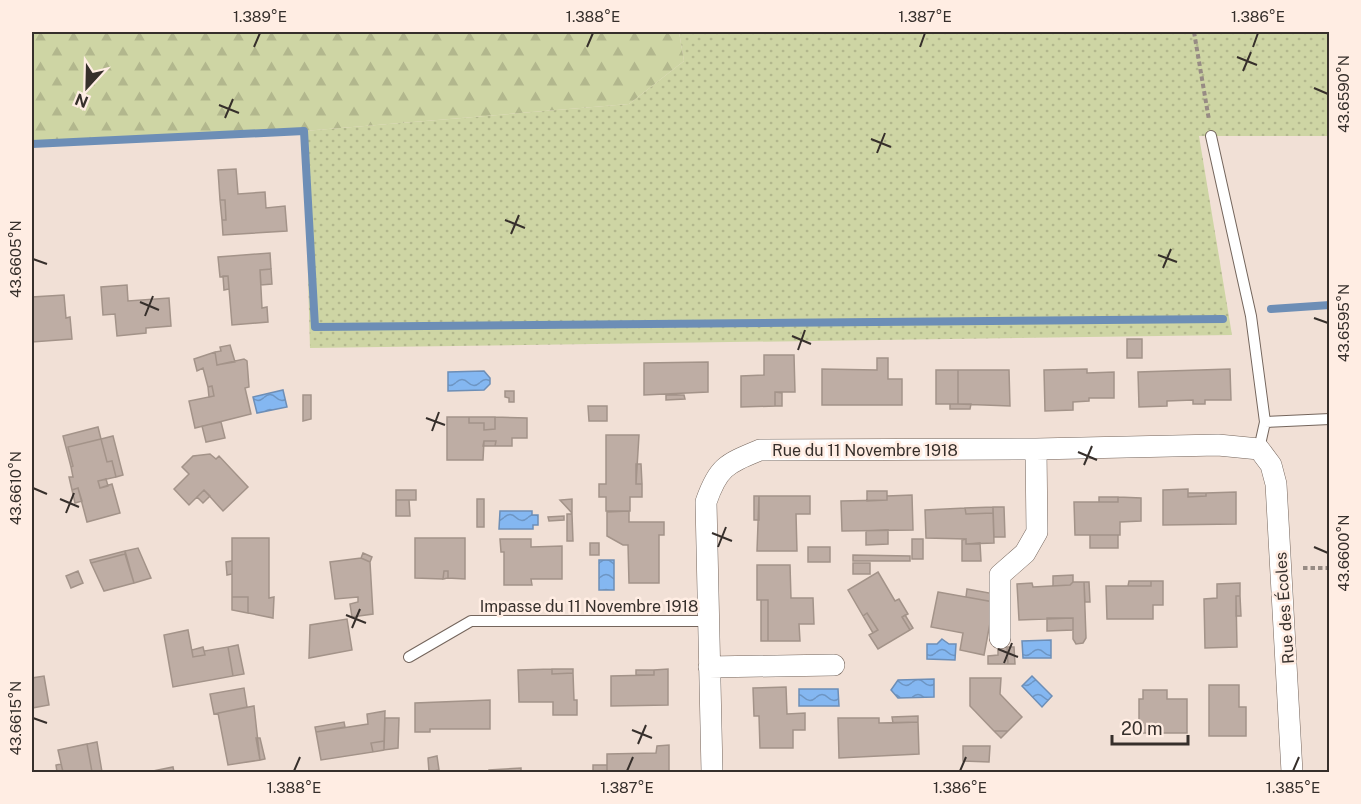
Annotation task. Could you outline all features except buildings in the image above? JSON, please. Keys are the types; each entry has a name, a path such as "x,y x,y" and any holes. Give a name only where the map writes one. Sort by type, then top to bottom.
{"street":[{"name":"Rue du 11 Novembre 1918","path":"712,772 706,502 715,475 740,458 760,450 1036,449 1218,445 1259,449"},
{"path":"1000,638 1000,575 1025,553 1037,532 1036,449"},
{"name":"Rue des Écoles","path":"1259,449 1271,465 1276,484 1292,772"},
{"path":"709,667 834,665"}],"lane":[{"path":"1211,136 1251,316 1265,422 1259,449"},
{"path":"1265,422 1329,419"},
{"name":"Impasse du 11 Novembre 1918","path":"409,657 471,621 708,621"}],"path":[{"path":"1194,32 1211,136"}],"green space":[{"path":"32,32 679,32 684,61 629,104 304,131 32,144"},
{"path":"679,32 1329,32 1329,136 1199,136 1232,335 310,348 304,131 629,104 684,61"}],"water":[{"path":"484,371 490,378 490,384 484,390 448,391 448,372"},
{"path":"283,390 287,407 257,413 253,397"},
{"path":"500,511 532,511 532,515 538,515 538,525 533,525 533,529 499,529"},
{"path":"599,560 614,560 614,590 599,590"},
{"path":"942,639 949,644 956,644 955,660 927,659 927,644 937,644"},
{"path":"1051,640 1051,658 1023,658 1022,641"},
{"path":"1032,676 1052,696 1042,707 1022,686"},
{"path":"934,679 934,697 898,698 891,690 898,680"},
{"path":"799,689 838,689 839,706 799,706"}],"waterway":[{"path":"32,144 304,131 315,327 1223,319"},
{"path":"1271,309 1330,305"}]}
